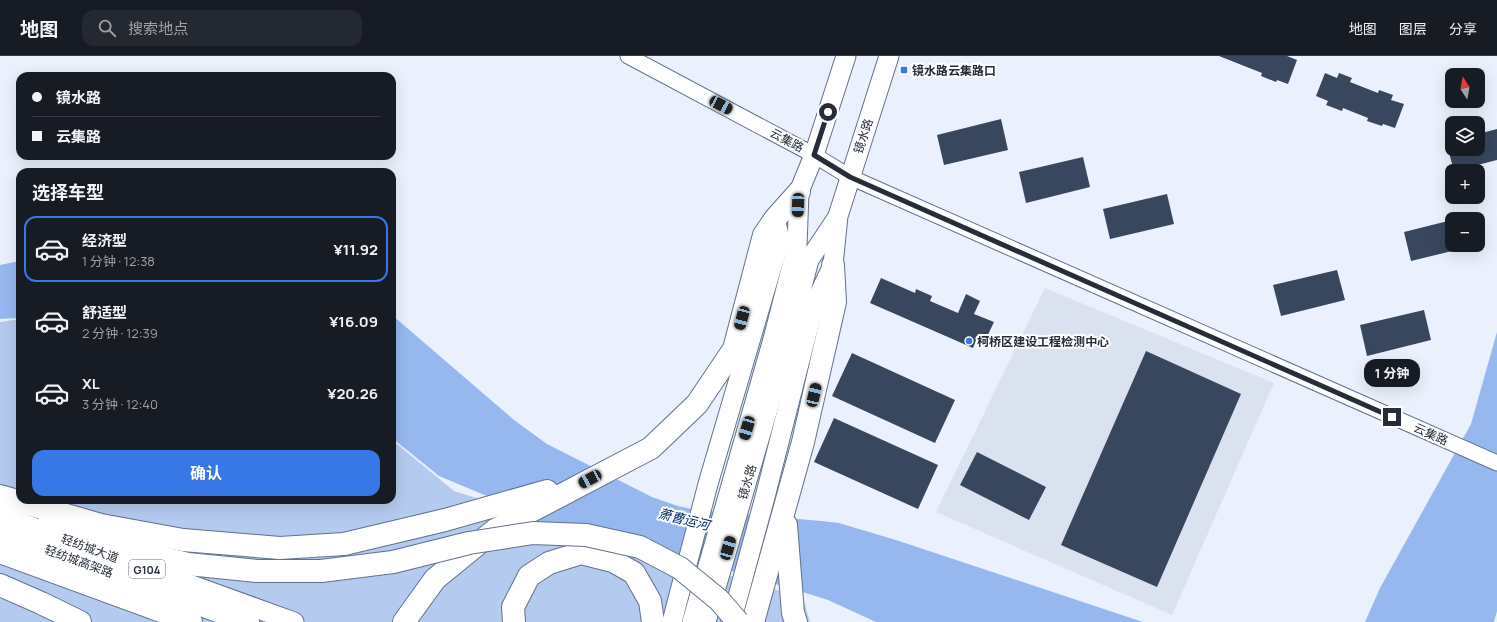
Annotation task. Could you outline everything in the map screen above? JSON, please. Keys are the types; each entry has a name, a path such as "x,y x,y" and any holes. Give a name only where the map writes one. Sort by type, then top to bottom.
{"highway":[{"path":"404,622 435,579 494,530 651,448 697,404 734,349 764,235 775,219 799,192"},
{"path":"753,622 803,442 835,302 833,265"},
{"path":"28,504 101,525 183,540 280,548 344,544 445,520 590,479"},
{"path":"0,496 16,501"},
{"path":"0,505 104,544 188,564 257,571 321,571 393,562 469,543 533,533 586,535 640,547 680,568 719,600 738,622"},
{"path":"785,508 789,579 793,613 796,622"},
{"name":"轻纺城高架路","path":"0,532 248,622"},
{"name":"轻纺城高架路","path":"0,552 191,622"},
{"path":"514,622 514,607 529,576 549,563 581,553 613,561 634,573 650,601 653,622"},
{"path":"0,585 80,622"}],"main road":[{"path":"780,341 797,246 799,192 814,155 846,56"},
{"name":"镜水路","path":"838,216 889,56"},
{"path":"731,622 765,497 814,305 833,265 838,216"},
{"path":"692,622 780,341 809,260 838,216"},
{"path":"672,622 708,484 780,239 775,219"},
{"name":"镜水路","path":"706,622 780,341"},
{"name":"轻纺城大道","path":"0,516 294,622"},
{"path":"0,562 166,622"}],"street":[{"name":"云集路","path":"628,56 814,155 850,177 1497,463"}],"shaded area":[{"path":"1045,288 1274,383 1172,615 936,512"},
{"path":"16,320 16,504 396,504 396,443 454,491 803,598 810,622 0,622 0,322"}],"water":[{"path":"16,262 16,318 0,319 0,265"},
{"name":"萧曹运河","path":"396,318 514,420 547,444 652,497 678,506 696,510 839,523 896,540 1143,622 876,622 828,600 796,590 633,542 540,521 532,515 439,476 396,441"},
{"path":"1497,332 1497,611 1494,622 1365,622 1380,588 1471,424"}],"building":[{"path":"1219,56 1287,56 1297,60 1288,84 1277,80 1276,82 1261,76 1262,73"},
{"path":"1325,73 1337,78 1339,73 1352,78 1350,82 1378,93 1379,90 1393,95 1391,100 1404,104 1395,128 1383,124 1382,126 1367,121 1368,118 1343,108 1342,111 1326,105 1328,101 1316,96"},
{"path":"1001,119 1008,150 944,165 937,135"},
{"path":"1497,129 1497,160 1481,164 1452,164 1450,156 1485,156 1485,132"},
{"path":"1083,157 1090,187 1026,203 1019,172"},
{"path":"1167,194 1174,224 1110,239 1103,209"},
{"path":"1445,222 1445,252 1448,252 1411,261 1404,232"},
{"path":"1337,270 1345,300 1281,316 1273,285"},
{"path":"881,278 915,293 916,289 932,296 930,301 958,313 966,294 980,301 974,314 994,322 985,341 977,338 973,348 870,303"},
{"path":"1424,310 1431,340 1367,356 1360,325"},
{"path":"1146,351 1241,394 1157,587 1061,545"},
{"path":"852,353 955,400 935,443 832,396"},
{"path":"834,418 938,465 918,509 814,462"},
{"path":"977,452 1046,487 1029,520 960,485"}],"place":[{"name":"镜水路云集路口","path":"904,70"},
{"name":"柯桥区建设工程检测中心","path":"969,341"}],"route":[{"path":"828,112 814,155 850,177 1392,417"}]}
